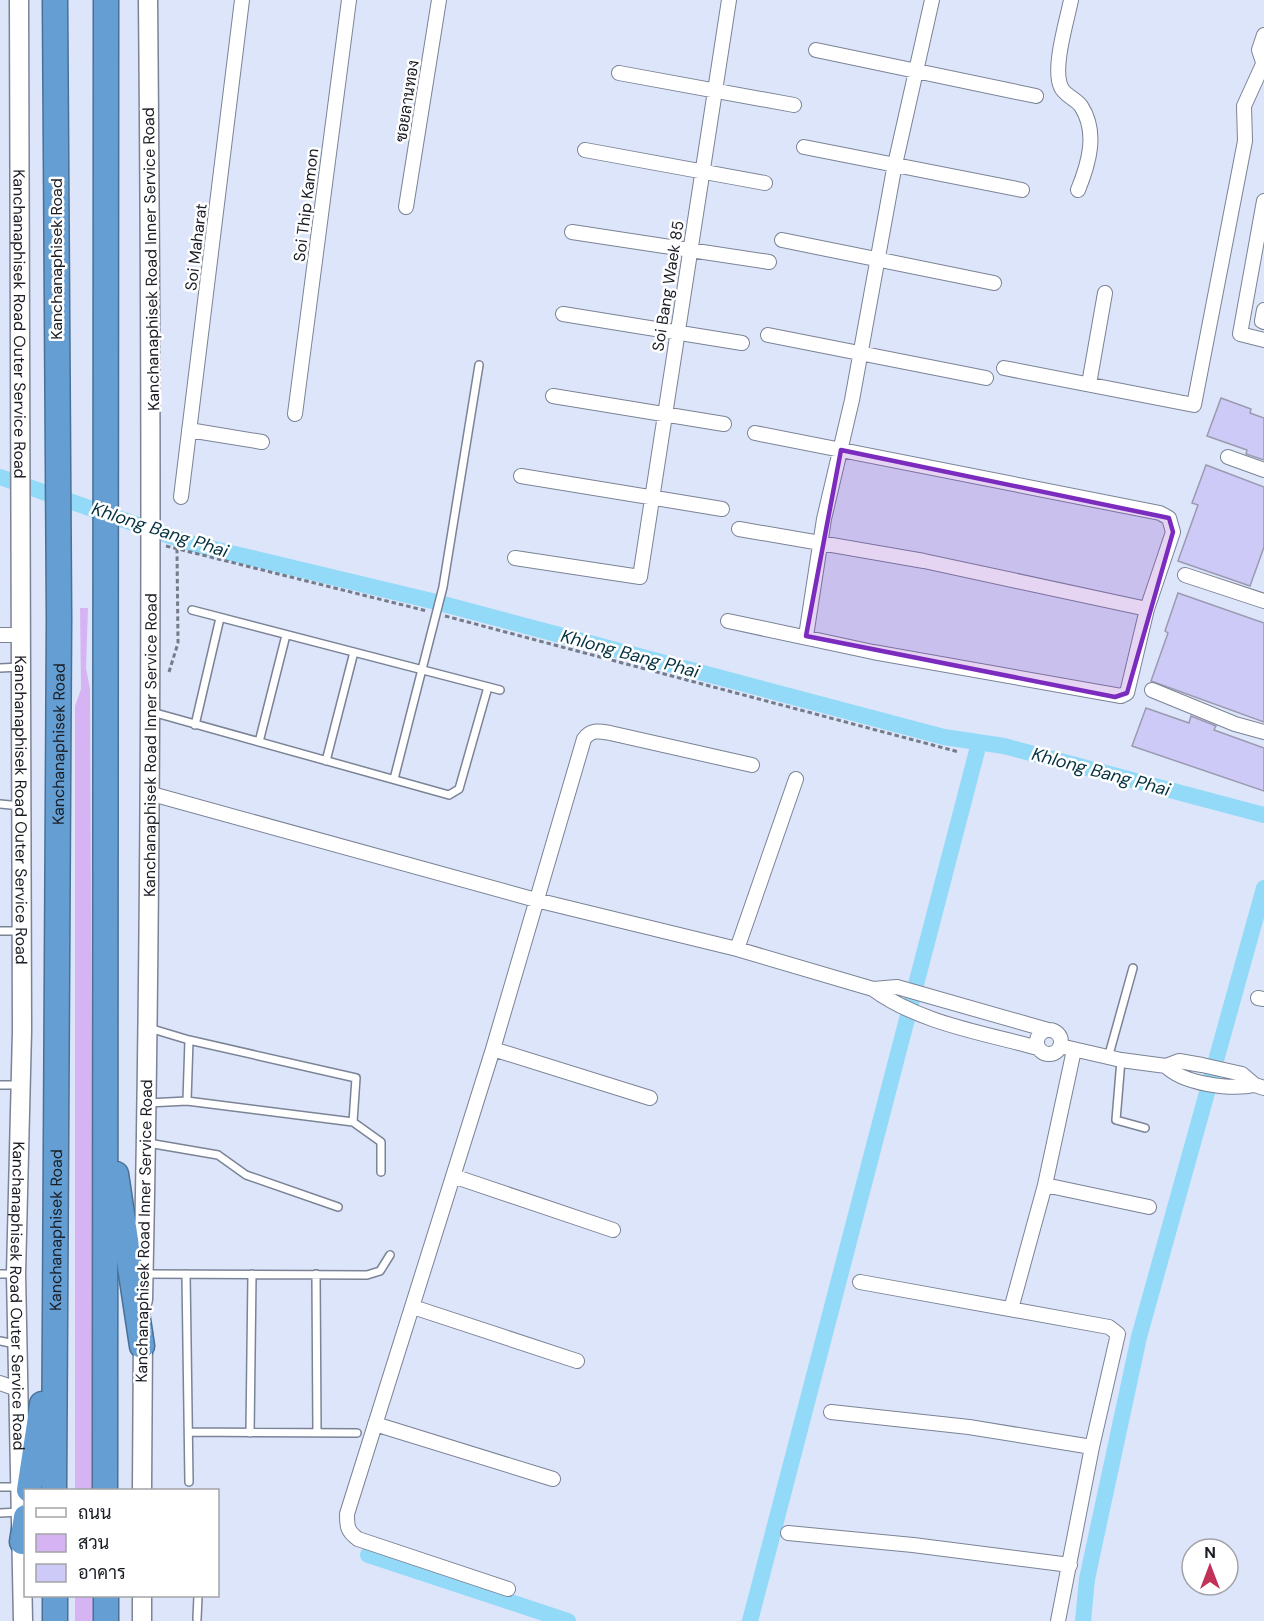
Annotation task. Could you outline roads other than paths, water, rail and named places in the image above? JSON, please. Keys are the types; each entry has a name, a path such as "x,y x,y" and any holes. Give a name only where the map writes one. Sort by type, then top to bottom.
{"highway":[{"name":"Kanchanaphisek Road","path":"54,1489 58,618 55,0"},
{"path":"105,1489 105,620 108,404 106,0"},
{"path":"105,1101 142,1346"},
{"path":"26,1489 53,1324"},
{"path":"22,1542 24,1502"},
{"path":"55,1597 55,1621"},
{"path":"106,1597 106,1621"}],"main road":[{"name":"Kanchanaphisek Road Outer Service Road","path":"19,0 21,1085 8,1274 9,1386 24,1502"},
{"name":"Kanchanaphisek Road Inner Service Road","path":"142,1489 142,1346 152,794 152,415 148,0"},
{"path":"22,1542 23,1621"},
{"path":"142,1597 142,1621"}],"street":[{"name":"Soi Maharat","path":"181,497 242,0"},
{"name":"Soi Thip Kamon","path":"295,414 349,0"},
{"name":"ซอยลานทอง","path":"406,207 439,0"},
{"name":"Soi Bang Waek 85","path":"515,558 640,577 729,0"},
{"path":"806,636 820,543 841,450 896,165 932,0"},
{"path":"1071,0 1058,71 1061,88 1080,104 1091,125 1087,168 1078,190"},
{"path":"1004,368 1194,405 1245,141 1244,106 1264,63 1259,50 1264,35"},
{"path":"816,50 1036,96"},
{"path":"619,73 794,105"},
{"path":"804,147 1022,190"},
{"path":"585,150 765,183"},
{"path":"1264,201 1240,334 1264,340"},
{"path":"572,232 769,262"},
{"path":"782,240 994,283"},
{"path":"1089,384 1105,294"},
{"path":"1264,310 1262,321 1264,322"},
{"path":"563,314 742,343"},
{"path":"768,335 986,378"},
{"path":"553,396 723,424"},
{"path":"189,430 262,442"},
{"path":"728,621 873,652 1115,697 1127,693 1147,609 1173,532 1169,518 1160,513 755,433"},
{"path":"1228,457 1264,470"},
{"path":"521,476 652,500 722,509"},
{"path":"739,529 986,574 1147,609"},
{"path":"1185,575 1264,601"},
{"path":"0,635 20,635"},
{"path":"1152,690 1235,724 1264,732"},
{"path":"508,1589 358,1539 350,1533 347,1514 414,1307 588,733 610,732 752,765"},
{"path":"737,949 796,779"},
{"path":"152,794 537,900 737,949 873,989 897,987 1059,1035 1067,1048 1045,1185 1011,1309"},
{"path":"873,989 891,1003 958,1026 1038,1048 1047,1054 1067,1048 1115,1059 1166,1066 1179,1061 1242,1074 1260,1087"},
{"path":"958,1026 964,1007"},
{"path":"1038,1048 1038,1037 1048,1030"},
{"path":"493,1049 650,1098"},
{"path":"1166,1066 1175,1075 1200,1081 1239,1088 1260,1087"},
{"path":"453,1176 613,1230"},
{"path":"1045,1185 1149,1206"},
{"path":"860,1282 1108,1327 1119,1334 1092,1447 1058,1621"},
{"path":"414,1307 577,1361"},
{"path":"831,1412 959,1426 1092,1447"},
{"path":"375,1424 553,1479"},
{"path":"788,1533 913,1545 1070,1565"}],"lane":[{"path":"394,779 443,587 479,365"},
{"path":"192,610 500,690"},
{"path":"195,725 220,618"},
{"path":"259,742 286,635"},
{"path":"327,761 354,652"},
{"path":"0,668 20,667"},
{"path":"152,712 449,795 457,793 488,687"},
{"path":"0,804 21,806"},
{"path":"0,931 21,931"},
{"path":"1133,968 1115,1059 1116,1120 1145,1128"},
{"path":"147,1027 189,1040 356,1078 352,1122"},
{"path":"187,1101 189,1040"},
{"path":"0,1085 21,1085"},
{"path":"147,1103 187,1101 352,1122 381,1142 381,1172"},
{"path":"146,1143 218,1155 246,1175 338,1207"},
{"path":"144,1274 374,1274 385,1267 390,1255"},
{"path":"186,1274 189,1482"},
{"path":"250,1433 252,1274"},
{"path":"315,1274 317,1433"},
{"path":"189,1432 357,1433"},
{"path":"0,1487 24,1502"},
{"path":"0,1513 24,1502"},
{"path":"197,1619 198,1597"}],"waterway":[{"name":"Khlong Bang Phai","path":"0,477 193,544 432,601 944,737 1004,746 1264,815"},
{"path":"750,1621 979,743"},
{"path":"1083,1621 1087,1579 1139,1337 1264,888"},
{"path":"368,1555 568,1621"}]}
